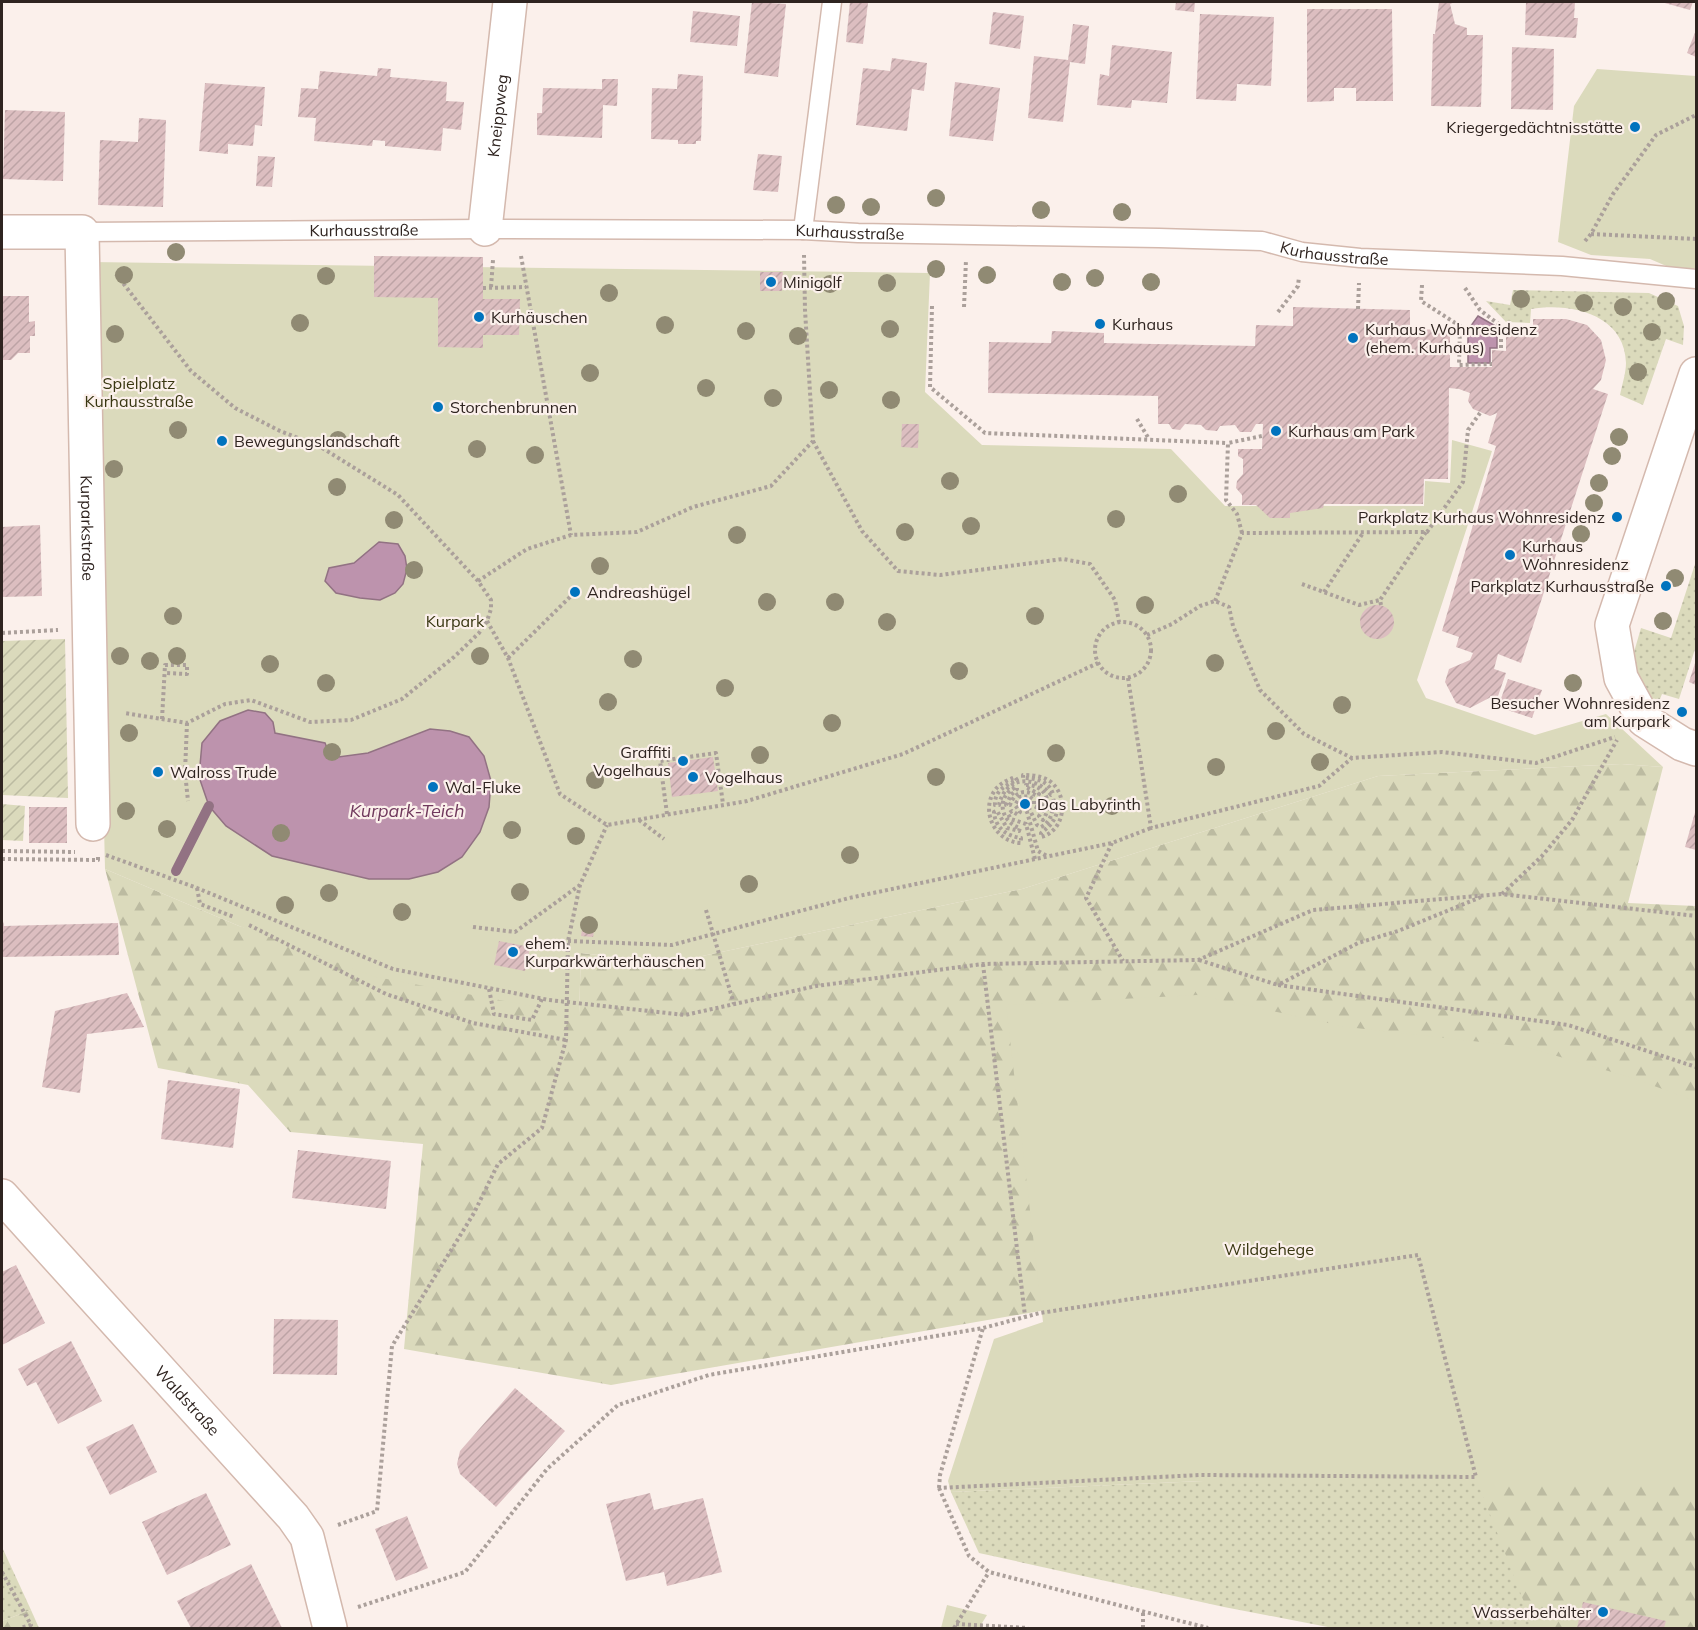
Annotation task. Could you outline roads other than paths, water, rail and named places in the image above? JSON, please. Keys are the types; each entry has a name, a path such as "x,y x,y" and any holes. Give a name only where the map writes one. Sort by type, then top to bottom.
{"street":[{"name":"Kneippweg","path":"498,238 510,2"},
{"name":"Kurhausstraße","path":"2,232 82,232"},
{"name":"Kurparkstraße","path":"82,232 91,707 96,838"},
{"path":"1689,747 1644,720 1621,678 1612,625 1696,374"},
{"name":"Waldstraße","path":"2,1196 293,1517 306,1537 330,1623"}],"lane":[{"path":"803,230 832,2"},
{"name":"Kurhausstraße","path":"82,232 498,238 803,230 1262,241 1302,252 1360,258 1562,266 1696,279"}],"water":[{"path":"1478,316 1497,327 1497,348 1490,348 1490,363 1468,363 1468,330"},
{"path":"379,542 398,544 405,556 407,569 403,584 395,593 380,600 336,593 325,581 329,568 354,563"},
{"name":"Kurpark-Teich","path":"248,710 265,713 273,722 275,733 325,743 331,758 368,753 430,729 450,731 469,737 484,756 491,781 489,807 480,832 462,857 438,872 409,879 369,879 272,856 226,826 209,806 199,777 202,743 220,721"}],"waterway":[{"path":"176,871 209,806"}],"place":[{"name":"Kriegergedächtnisstätte","path":"1635,127"},
{"name":"Minigolf","path":"771,282"},
{"name":"Kurhäuschen","path":"479,317"},
{"name":"Kurhaus","path":"1100,324"},
{"name":"Kurhaus Wohnresidenz (ehem. Kurhaus)","path":"1353,338"},
{"name":"Storchenbrunnen","path":"438,407"},
{"name":"Kurhaus am Park","path":"1276,431"},
{"name":"Bewegungslandschaft","path":"222,441"},
{"name":"Parkplatz Kurhaus Wohnresidenz","path":"1617,517"},
{"name":"Kurhaus Wohnresidenz","path":"1510,555"},
{"name":"Parkplatz Kurhausstraße","path":"1666,586"},
{"name":"Andreashügel","path":"575,592"},
{"name":"Besucher Wohnresidenz am Kurpark","path":"1682,712"},
{"name":"Graffiti Vogelhaus","path":"683,761"},
{"name":"Walross Trude","path":"158,772"},
{"name":"Vogelhaus","path":"693,777"},
{"name":"Wal-Fluke","path":"433,787"},
{"name":"Das Labyrinth","path":"1025,804"},
{"name":"ehem. Kurparkwärterhäuschen","path":"513,952"},
{"name":"Wasserbehälter","path":"1603,1612"}],"park label":[{"name":"Spielplatz Kurhausstraße","path":"139,392"},
{"name":"Kurpark","path":"455,621"},
{"name":"Wildgehege","path":"1269,1249"}]}
